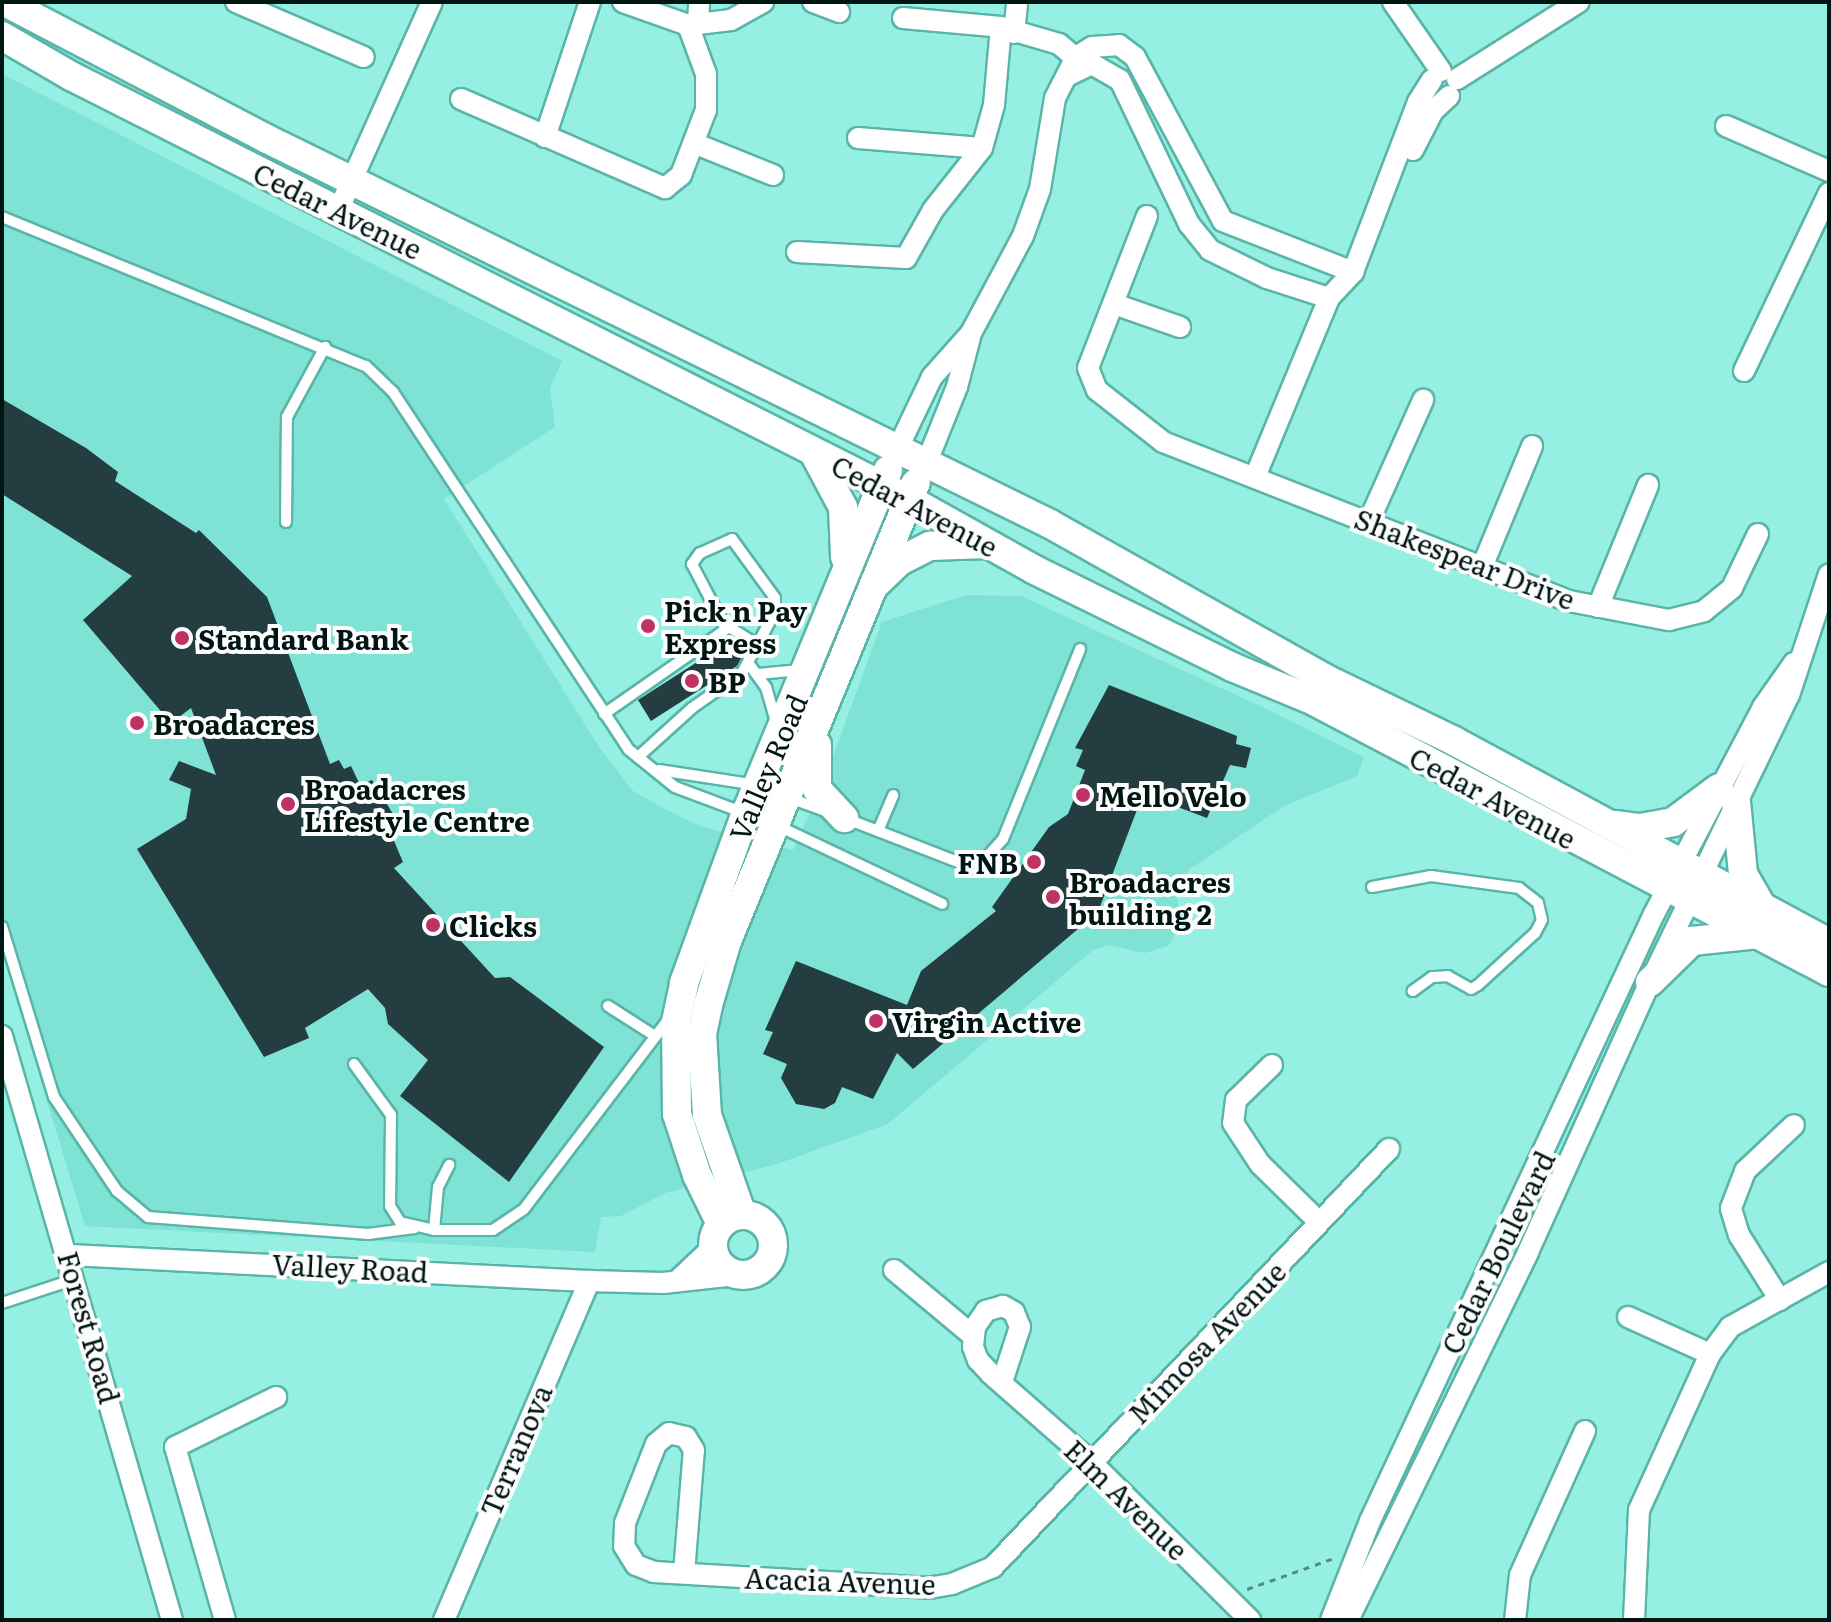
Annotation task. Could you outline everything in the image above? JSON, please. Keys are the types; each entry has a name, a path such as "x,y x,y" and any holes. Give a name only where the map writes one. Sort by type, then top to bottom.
{"main road":[{"name":"Cedar Avenue","path":"5,2 63,36 1050,524 1326,679 1454,741 1599,822 1686,880"},
{"name":"Cedar Avenue","path":"2,36 1232,667 1314,701 1686,880 1761,920 1829,972"},
{"name":"Valley Road","path":"725,1229 697,1175 677,1114 674,1060 694,1005 746,813 810,667 846,570 897,450"},
{"path":"814,453 843,507 846,570"},
{"name":"Valley Road","path":"694,1005 727,941 817,728 908,499 926,464"},
{"path":"871,590 900,561 930,546 991,544"},
{"path":"817,728 814,779 821,795 844,818"},
{"path":"1599,822 1640,828 1673,822 1728,795 1743,874 1761,920 1692,941 1650,982"},
{"name":"Cedar Avenue","path":"1761,920 1829,943"},
{"path":"762,1221 770,1231 773,1251 756,1273 736,1275 720,1265 725,1229 762,1221"}],"street":[{"path":"236,2 364,57"},
{"path":"338,211 432,2"},
{"path":"545,137 590,2"},
{"path":"623,2 693,25 740,17 763,2"},
{"path":"461,99 665,188 681,175 696,144 706,110 706,74 693,25 699,2"},
{"path":"813,2 839,12"},
{"path":"797,252 906,258 933,210 982,148 1017,2"},
{"path":"1393,2 1444,82"},
{"path":"1255,477 1329,298 1353,272 1418,102 1444,82 1579,2"},
{"path":"903,18 1008,30 1059,44 1081,62 1106,68 1124,86 1174,194 1199,239 1220,258 1329,298"},
{"path":"1081,62 1109,43 1135,57 1215,213 1232,227 1353,272"},
{"name":"Valley Road","path":"926,464 957,387 971,333 1035,205 1055,98 1065,77 1081,62"},
{"path":"1726,126 1829,171"},
{"path":"858,138 982,148"},
{"path":"696,144 773,175"},
{"path":"1174,194 1200,183"},
{"path":"1744,371 1829,193"},
{"path":"1147,216 1114,304 1180,327"},
{"name":"Shakespear Drive","path":"1114,304 1088,368 1097,390 1159,439 1569,601 1684,619 1722,598 1740,576 1758,534"},
{"name":"Valley Road","path":"897,450 932,377 971,333"},
{"path":"1369,521 1423,400"},
{"path":"1482,567 1532,446"},
{"path":"1598,607 1648,485"},
{"path":"1686,880 1728,795 1763,707 1799,657 1828,581"},
{"name":"Cedar Boulevard","path":"1348,1620 1437,1441 1650,982 1686,880"},
{"name":"Cedar Boulevard","path":"1331,1620 1412,1429 1686,880"},
{"name":"Forest Road","path":"2,1036 70,1255 172,1620"},
{"path":"1272,1065 1236,1100 1233,1123 1260,1164 1319,1222"},
{"path":"1780,1300 1739,1235 1731,1208 1745,1171 1794,1125"},
{"name":"Mimosa Avenue","path":"1090,1461 1389,1149"},
{"path":"677,1281 725,1229"},
{"name":"Valley Road","path":"70,1255 589,1281 677,1281 736,1275"},
{"name":"Elm Avenue","path":"894,1270 972,1335 975,1355 1090,1461 1250,1620"},
{"path":"1634,1620 1641,1504 1710,1354 1725,1331 1829,1272"},
{"name":"Terranova","path":"444,1620 589,1281"},
{"path":"972,1335 986,1311 1003,1306 1014,1312 1019,1333 1002,1382"},
{"path":"1628,1317 1710,1354"},
{"path":"225,1620 175,1447 276,1397"},
{"path":"1412,1429 1437,1441"},
{"path":"1515,1620 1520,1575 1585,1431"},
{"name":"Acacia Avenue","path":"684,1573 694,1450 686,1437 669,1433 656,1444 635,1495 624,1546 636,1565 684,1573 907,1587 952,1584 1006,1555 1090,1461"}],"lane":[{"path":"2,217 366,366 393,392 604,714 638,757 683,791 776,825 942,904"},
{"path":"286,522 287,417 325,347"},
{"path":"638,757 749,664 777,602 732,539 700,553 692,564 726,629"},
{"path":"604,714 726,629 732,627 756,644"},
{"path":"657,770 758,785 976,869 1003,839 1080,649"},
{"path":"749,664 758,674 779,737"},
{"path":"758,674 810,667"},
{"path":"878,831 893,795"},
{"path":"1372,887 1431,876 1519,888 1538,903 1542,920 1535,933 1478,985 1471,989 1448,976 1432,977 1413,991"},
{"path":"2,927 54,1097 117,1191 148,1217 368,1234 415,1228 480,1232 515,1219 655,1036 694,1005"},
{"path":"608,1006 655,1036"},
{"path":"354,1064 391,1115 390,1206 400,1222 415,1228"},
{"path":"434,1230 438,1187 449,1165"},
{"path":"2,1303 75,1279"}],"path":[{"path":"1228,1596 1327,1558 1354,1563"}],"shaded area":[{"path":"2,74 562,361 550,388 555,427 444,499 599,747 633,791 663,808 700,826 793,850 823,784 882,622 966,595 1021,596 1258,705 1364,757 1357,776 1284,806 1190,869 1174,887 1183,921 1168,946 1145,953 1108,945 1093,950 888,1124 777,1164 665,1193 621,1216 601,1217 595,1252 85,1226 2,953"}],"building":[{"name":"Broadacres Lifestyle Centre","path":"2,399 86,448 118,472 115,481 196,533 199,530 267,597 330,764 339,760 344,769 351,766 360,785 372,780 398,822 388,827 403,862 394,868 495,978 510,977 604,1047 509,1182 400,1096 428,1060 388,1024 385,1008 368,989 305,1028 309,1038 264,1057 137,849 186,819 191,789 169,780 179,761 216,775 191,708 171,723 83,620 132,576 2,494"},
{"path":"733,639 743,655 737,666 651,721 638,700"},
{"name":"Broadacres building 2","path":"1109,685 1237,736 1236,744 1251,748 1246,768 1230,765 1207,818 1143,794 1098,912 913,1069 897,1053 873,1099 842,1087 835,1103 824,1109 796,1104 781,1078 787,1064 763,1054 773,1032 765,1030 796,961 907,1005 921,971 996,911 992,907 1049,827 1068,814 1085,770 1076,766 1083,750 1075,748"}],"place":[{"name":"Pick n Pay Express","path":"648,626"},
{"name":"Standard Bank","path":"182,638"},
{"name":"BP","path":"692,681"},
{"name":"Broadacres","path":"137,723"},
{"name":"Mello Velo","path":"1083,795"},
{"name":"Broadacres Lifestyle Centre","path":"288,804"},
{"name":"FNB","path":"1034,862"},
{"name":"Broadacres building 2","path":"1053,897"},
{"name":"Clicks","path":"433,925"},
{"name":"Virgin Active","path":"876,1021"}]}
